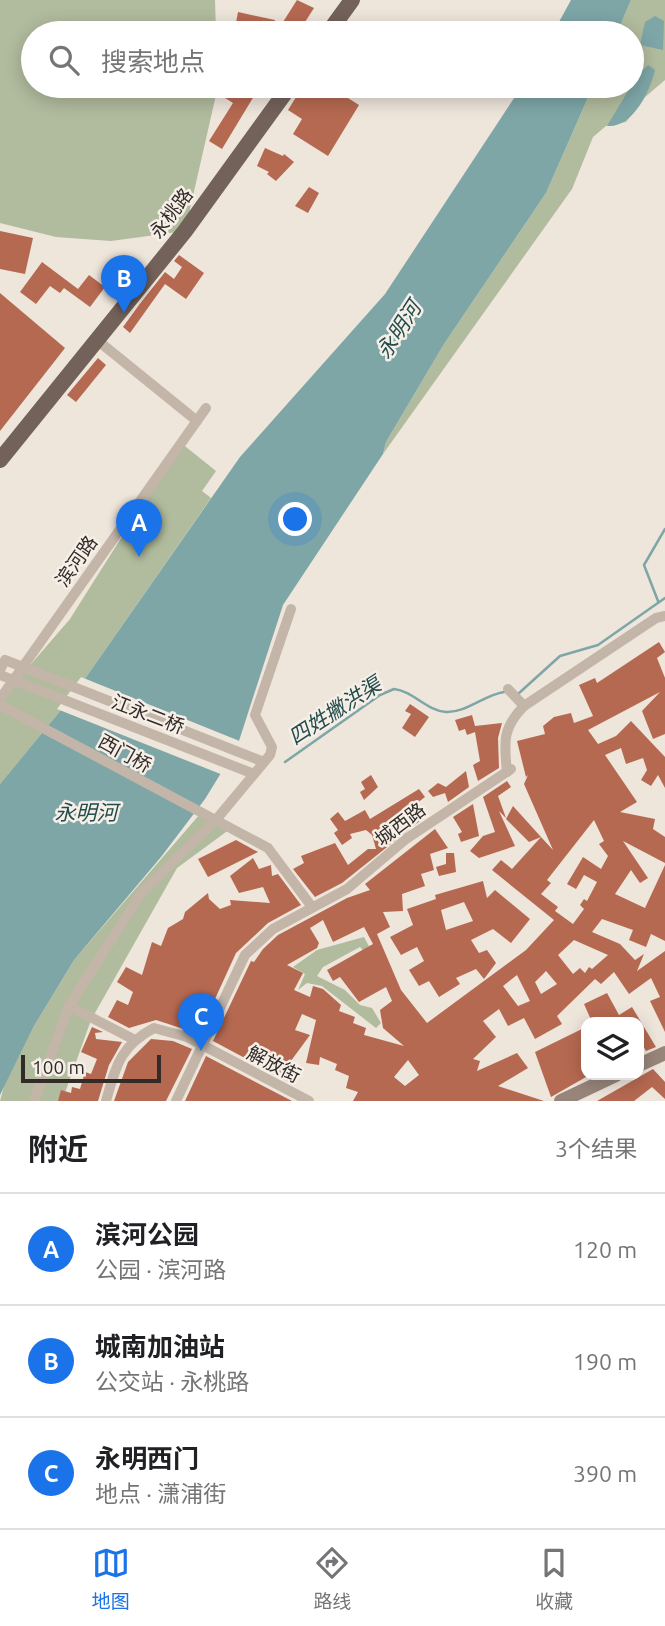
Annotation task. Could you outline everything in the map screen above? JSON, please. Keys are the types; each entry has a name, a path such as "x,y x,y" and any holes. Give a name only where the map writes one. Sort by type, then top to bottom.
{"main road":[{"path":"337,21 352,0"},
{"name":"永桃路","path":"0,460 185,231 281,98"},
{"path":"644,1063 665,1053"},
{"path":"561,1101 605,1080"}],"street":[{"path":"96,340 197,421"},
{"name":"滨河路","path":"0,699 206,408"},
{"path":"34,1101 69,1006 142,892 215,821 264,762 272,747 255,715 291,610"},
{"path":"508,689 520,703 656,618 665,616"},
{"path":"0,672 5,660 23,667"},
{"name":"江永二桥","path":"23,667 264,762"},
{"name":"江永二桥","path":"0,672 13,680 254,774"},
{"name":"城西路","path":"176,1101 245,955 273,929 347,888 406,839 509,771 504,743 511,719 520,703"},
{"name":"西门桥","path":"0,705 268,849 312,907"},
{"path":"69,1006 133,1039 115,1070 106,1101"},
{"name":"解放街","path":"133,1039 154,1028 187,1038 309,1101"}],"green space":[{"path":"0,0 215,0 216,21 21,21 21,98 215,98 185,231 111,241 56,237 0,223"},
{"path":"631,0 665,0 665,80 645,97 626,122 606,126 593,137 572,189 383,454 386,442 444,344 546,193 588,98 644,98 644,21 622,21"},
{"path":"181,443 216,471 202,491 211,498 75,693 0,784 0,700 70,619"},
{"path":"200,814 230,829 177,868 91,1020 62,1101 0,1101 4,1086 34,1026 74,960"},
{"path":"364,937 372,952 370,958 360,947 323,967 317,976 345,990 360,1005 372,1008 381,1023 376,1028 322,986 307,983 298,990 305,974 293,967 317,950"}],"water":[{"path":"571,0 631,0 622,21 560,21"},
{"path":"655,16 664,21 663,50 644,46 645,22"},
{"path":"648,65 655,70 644,97 644,69"},
{"name":"永明河","path":"514,98 588,98 546,193 444,344 386,442 383,454 283,605 237,747 205,799 161,857 74,960 34,1026 0,1095 0,784 75,693 240,457 385,294"},
{"path":"624,98 644,98 639,107 625,121 607,126"}],"pier":[{"path":"81,677 242,742 240,748 223,775 57,709"}],"building":[{"path":"297,0 314,8 306,21 284,21"},
{"path":"238,12 275,20 275,21 236,21"},
{"path":"225,98 253,98 222,149 209,141 233,103"},
{"path":"296,98 348,98 359,105 328,156 293,134 302,119 288,110"},
{"path":"265,148 283,156 284,154 294,162 276,181 267,174 269,172 257,166"},
{"path":"309,187 319,193 308,213 295,206"},
{"path":"0,231 33,238 25,274 0,269"},
{"path":"179,255 204,273 186,299 165,284 130,333 123,327 165,272 174,279 182,267 174,261"},
{"path":"42,262 78,289 89,275 105,287 90,307 64,288 60,293 50,286 36,304 20,292"},
{"path":"0,293 65,348 0,431"},
{"path":"98,358 106,365 76,402 67,395"},
{"path":"659,642 665,652 657,658 665,678 665,734 653,739 642,711 660,692 588,730 598,744 616,736 631,721 665,757 665,788 658,775 651,786 641,780 647,770 643,758 626,764 621,748 605,755 637,802 620,812 655,819 653,829 665,837 665,863 623,841 648,878 640,883 631,870 615,894 645,908 665,865 665,941 651,934 646,947 629,940 633,930 602,919 592,932 620,944 635,960 644,954 637,971 665,951 665,1032 650,1001 660,997 651,978 629,994 614,972 601,984 595,979 557,1016 562,1024 535,1039 524,1018 508,1026 499,1009 483,1021 496,1037 473,1059 480,1061 477,1071 517,1053 528,1068 498,1086 544,1101 353,1101 358,1092 346,1088 349,1076 335,1070 337,1064 320,1057 319,1065 306,1063 316,1020 302,1014 295,1030 310,1035 285,1069 298,1076 293,1084 213,1041 251,961 254,962 263,949 278,935 347,898 370,890 365,884 435,829 448,848 430,854 434,870 421,874 425,886 402,894 403,911 383,912 390,927 377,934 401,990 427,1023 526,950 554,920 492,870 501,860 512,869 541,837 553,850 524,784 528,775 526,777 517,741 545,734 543,726 554,717 571,713 574,723 593,716 579,685 595,678 597,683","holes":["594,820 604,841 599,844 608,856 601,869 583,857 567,884 576,889 584,875 597,882 587,901 584,899 580,905 584,909 573,924 555,911 558,907 541,894 551,883 547,880","323,920 333,942 364,927 373,944 327,970 333,981 340,977 359,1002 386,987 392,1001 380,1010 383,1028 404,1046 364,1035 366,1028 353,1023 355,1017 339,1011 341,1005 323,989 313,986 310,997 294,990 303,973 287,965 317,948 319,943 310,928","574,940 608,955 592,969 589,967 585,973 580,968 573,974 558,955","546,971 557,984 541,994 535,982","517,975 530,1001 518,1006 503,986","408,1060 419,1075 405,1086 394,1077"]},
{"path":"410,704 429,717 415,737 402,728 411,714 405,711"},
{"path":"472,715 475,726 502,723 498,738 499,768 478,781 473,765 480,761 475,732 467,735 465,729 459,731 455,720"},
{"path":"466,771 469,787 448,802 445,793 433,797 428,791 438,783 446,787"},
{"path":"371,775 378,787 364,800 360,792 365,789 361,782"},
{"path":"507,781 511,787 498,796 506,818 499,811 515,846 479,858 470,851 483,836 495,832 483,797"},
{"path":"419,789 425,797 413,806 421,820 342,883 315,897 293,869 304,863 301,856 335,843 348,865 368,849 376,849 372,835 366,830 350,834 352,838 342,845 334,833 338,830 330,819 338,812 345,821 365,810 370,819"},
{"path":"473,804 479,836 461,842 458,834 462,832 453,817"},
{"path":"513,806 541,837 529,842 506,819"},
{"path":"236,840 258,852 208,877 198,859"},
{"path":"446,853 454,853 456,872 439,876 436,867 446,864"},
{"path":"253,858 259,869 271,865 272,876 278,874 301,905 268,923 236,953 199,1034 156,1020 129,1028 108,1017 117,1000 128,1005 133,992 117,982 126,967 142,975 152,942 161,946 168,928 183,919 185,912 208,893 209,899 220,909 231,905 230,900 270,903 263,887 239,893 230,876"},
{"path":"483,881 487,898 495,890 530,919 511,943 493,929 471,940 479,953 487,950 496,963 484,979 476,969 456,978 460,984 439,997 429,981 419,986 409,970 424,961 417,947 401,955 390,937 413,925 407,909 436,899 435,895","holes":["464,902 473,921 446,930 441,910"]},
{"path":"607,993 619,1015 632,1007 638,1017 590,1017 584,1004"},
{"path":"92,1027 103,1032 95,1033 96,1039 122,1042 109,1065 98,1101 58,1101 61,1090 71,1093 72,1087 80,1089 85,1072 91,1074 97,1059 81,1052"},
{"path":"644,1027 656,1047 646,1051 644,1048"},
{"path":"581,1029 581,1080 551,1097 535,1052"},
{"path":"151,1039 173,1041 192,1049 166,1101 114,1101 128,1062"},
{"path":"206,1056 225,1066 292,1101 185,1101"},
{"path":"653,1069 665,1082 665,1099 652,1087 634,1101 597,1101 634,1080 644,1080 644,1074"}],"waterway":[{"name":"四姓撇洪渠","path":"658,601 644,565 665,529"},
{"name":"四姓撇洪渠","path":"518,694 560,656 598,645 665,598"},
{"name":"四姓撇洪渠","path":"285,762 380,695 394,689 446,712 461,710 504,692"}],"place":[{"name":"城南加油站","path":"124,313"},
{"name":"滨河公园","path":"139,557"},
{"name":"永明西门","path":"201,1051"}]}
